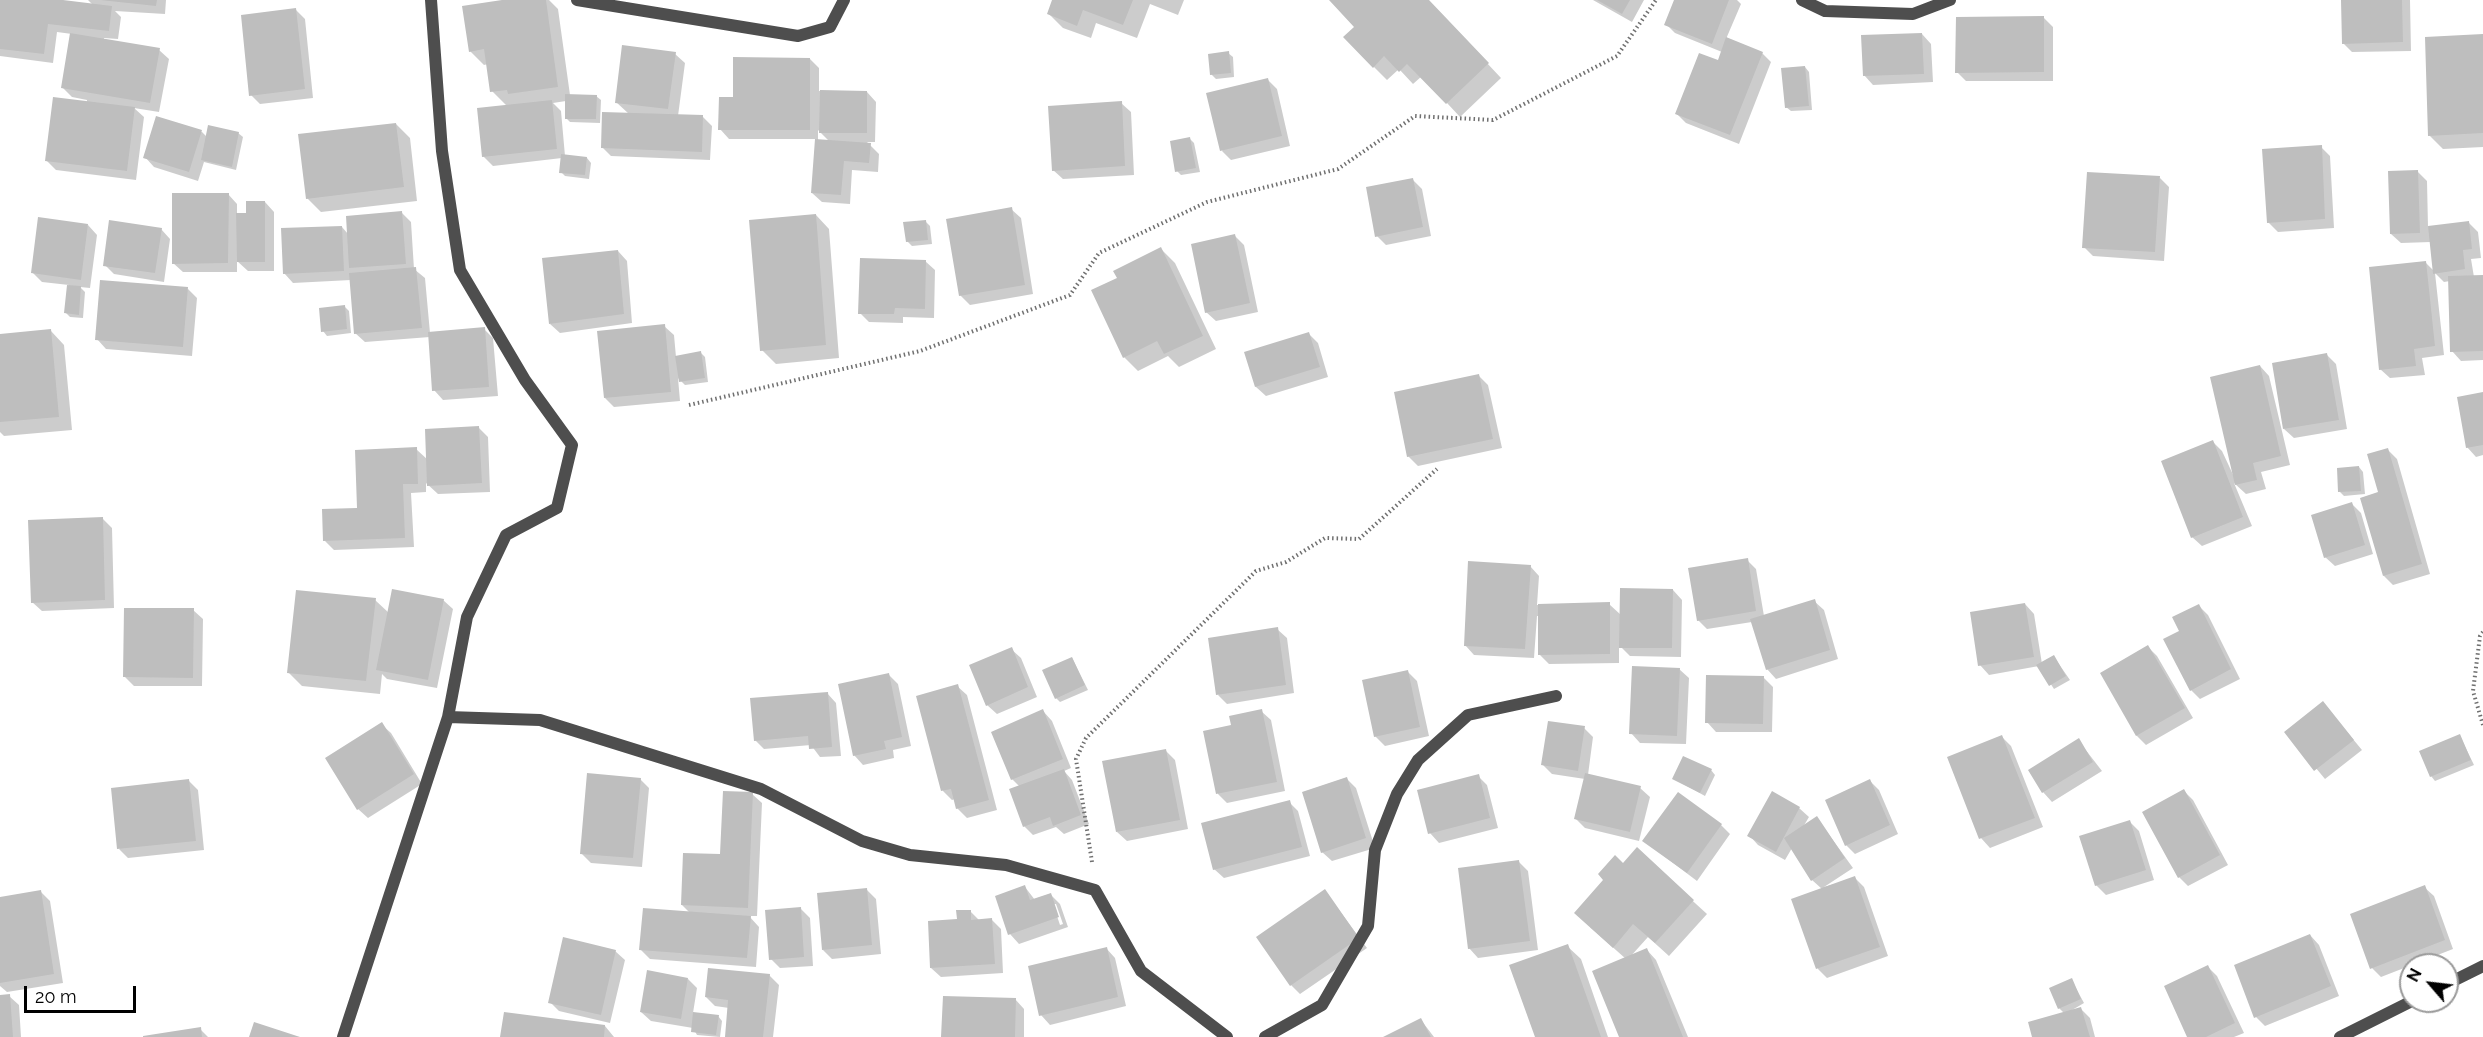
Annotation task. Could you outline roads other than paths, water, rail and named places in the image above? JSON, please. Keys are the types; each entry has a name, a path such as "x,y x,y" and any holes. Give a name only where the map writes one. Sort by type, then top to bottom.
{"street":[{"path":"343,1037 448,717 467,617 506,535 557,508 572,445 525,380 460,270 442,151 431,0"},
{"path":"577,0 798,36 830,27 844,0"},
{"path":"1802,0 1825,11 1913,14 1950,0"},
{"path":"1265,1037 1322,1005 1368,926 1375,850 1397,794 1418,760 1468,715 1556,696"},
{"path":"448,717 540,720 761,789 862,841 910,855 1006,865 1095,890 1141,971 1227,1037"},
{"path":"2459,978 2483,966"},
{"path":"2340,1037 2399,1008"}]}
